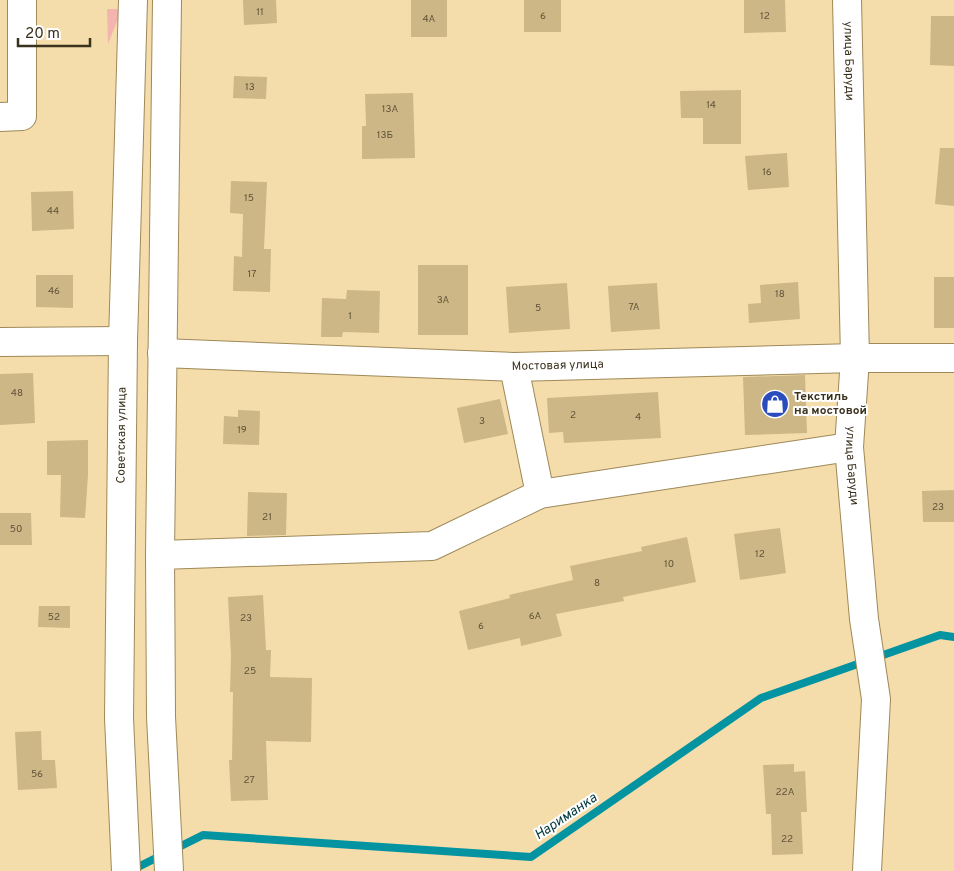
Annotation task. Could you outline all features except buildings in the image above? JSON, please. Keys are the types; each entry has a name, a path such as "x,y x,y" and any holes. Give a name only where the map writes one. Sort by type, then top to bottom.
{"street":[{"path":"0,117 22,116 22,0"},
{"name":"Советская улица","path":"126,871 119,718 123,341 133,0"},
{"path":"167,0 160,555 160,716 169,871"},
{"name":"улица Баруди","path":"847,0 855,358 849,447 864,620 876,699 867,871"},
{"path":"0,342 123,341"},
{"name":"Мостовая улица","path":"162,353 514,367 855,358 954,358"},
{"path":"514,367 540,494"},
{"path":"160,555 432,546 540,494 849,447"}],"shaded area":[{"path":"107,9 122,9 108,44"}],"waterway":[{"name":"Нариманка","path":"173,850 203,835 531,857 761,698 940,635 954,637"},
{"name":"Нариманка","path":"132,870 162,855"}],"place":[{"name":"Текстиль на мостовой","path":"775,404"}]}
